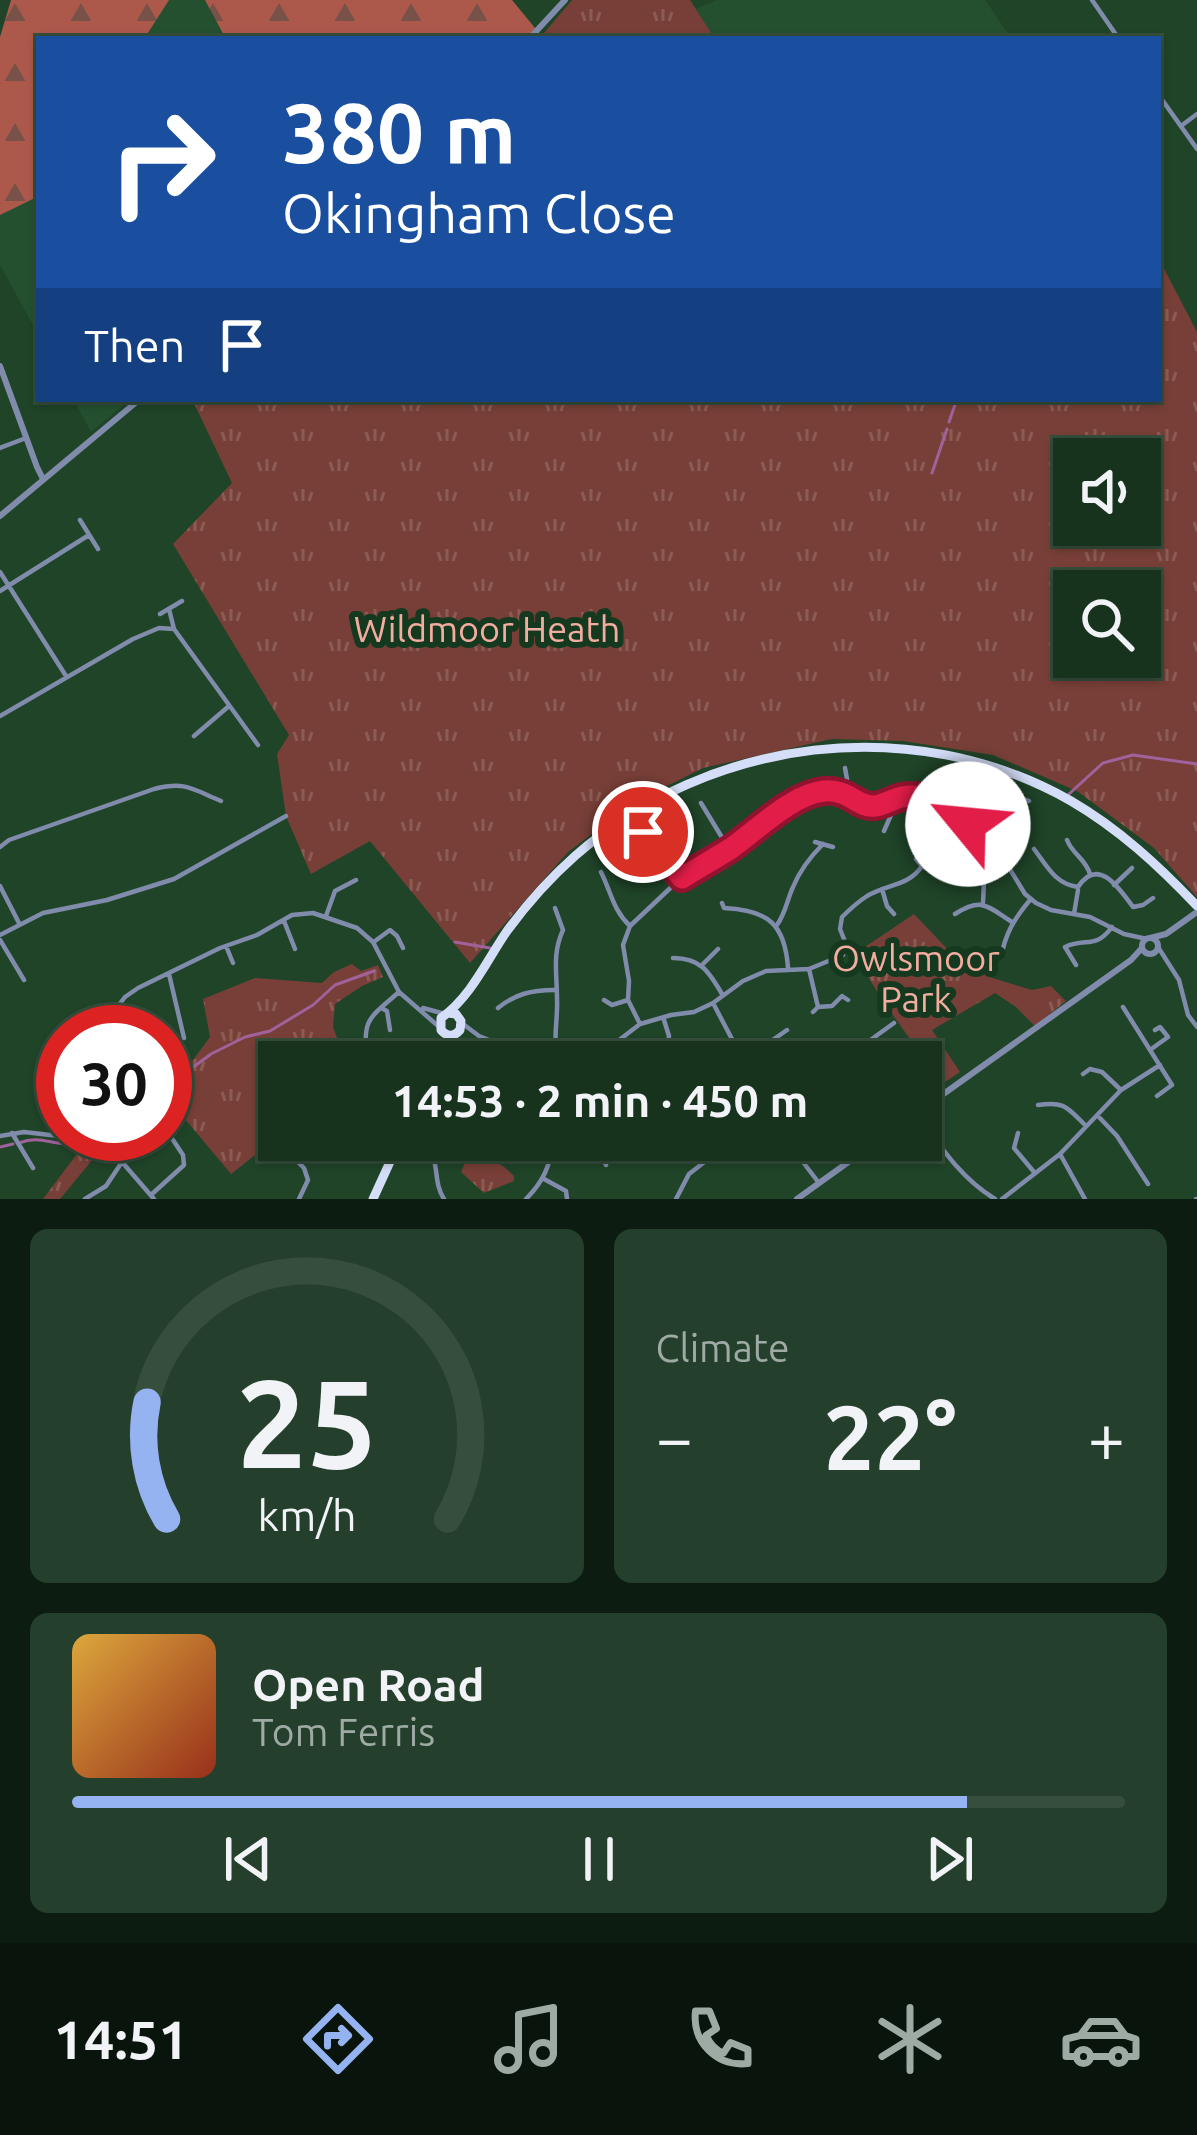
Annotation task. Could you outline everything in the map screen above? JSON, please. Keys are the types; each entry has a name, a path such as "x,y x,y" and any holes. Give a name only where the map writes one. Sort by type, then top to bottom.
{"main road":[{"path":"438,1041 439,1021 467,992 524,909 599,835 648,803 704,776 810,750 871,747 929,752 1029,781 1116,830 1197,909"},
{"path":"448,1041 458,1028 467,992"},
{"path":"447,1013 454,1013 458,1028"},
{"path":"440,1029 447,1035 458,1028"},
{"path":"374,1199 391,1161"}],"street":[{"path":"532,36 566,0"},
{"path":"1092,0 1117,36"},
{"path":"1161,98 1197,149"},
{"path":"1181,126 1197,114"},
{"path":"0,367 44,479"},
{"path":"0,516 136,402"},
{"path":"0,448 26,439"},
{"path":"80,520 98,548"},
{"path":"0,591 89,535"},
{"path":"0,572 66,676"},
{"path":"160,614 182,602"},
{"path":"169,609 174,629 258,745"},
{"path":"0,716 170,620"},
{"path":"164,627 174,629"},
{"path":"194,736 229,706"},
{"path":"843,792 845,768"},
{"path":"0,847 30,832 177,783 221,801"},
{"path":"950,808 970,784 983,783 1027,800 1011,834"},
{"path":"640,1024 628,1000 623,945 630,926 682,878 815,792 843,792 862,805 875,806 918,796 950,808 1004,858 1030,899 1052,910 1104,922 1150,947 1179,980 1188,1015 1196,1024"},
{"path":"884,831 891,815 887,802"},
{"path":"701,803 729,849"},
{"path":"24,980 0,937 20,923 174,879 286,816"},
{"path":"643,832 682,878"},
{"path":"1067,840 1090,874"},
{"path":"777,925 819,843 833,848"},
{"path":"1034,849 1056,879 1078,887"},
{"path":"916,859 935,873"},
{"path":"617,1041 640,1024 694,1012 766,971 809,969 843,956 842,917 870,894 916,876 922,866"},
{"path":"1114,884 1132,868"},
{"path":"601,872 610,901 630,926"},
{"path":"1075,914 1078,887 1090,874 1101,874 1133,907 1153,898"},
{"path":"326,916 335,891 356,880"},
{"path":"983,904 984,882"},
{"path":"0,886 20,923"},
{"path":"882,890 894,914"},
{"path":"1001,958 1012,922 1030,899"},
{"path":"722,903 724,908 746,909 777,925 787,944 788,970"},
{"path":"955,914 970,904 983,904 1012,922"},
{"path":"555,908 563,930 555,954 556,1041"},
{"path":"942,1099 1197,909"},
{"path":"119,1005 168,972 284,920 313,913 357,928 373,942 399,992 440,1029"},
{"path":"284,920 295,949"},
{"path":"1076,965 1065,946 1095,943 1112,927"},
{"path":"373,942 390,930 404,949"},
{"path":"226,945 233,963"},
{"path":"702,965 718,949"},
{"path":"674,958 702,965 724,996"},
{"path":"809,969 816,1010 832,1006 842,996 848,1000"},
{"path":"168,972 176,1005"},
{"path":"498,1009 517,995 556,990"},
{"path":"365,1041 368,1020 399,992"},
{"path":"604,1000 612,1005 628,1000"},
{"path":"713,1003 732,1041"},
{"path":"417,1006 447,1013"},
{"path":"1123,1007 1172,1084 1157,1096"},
{"path":"381,1008 387,1011 390,1030"},
{"path":"664,1017 668,1041"},
{"path":"868,1041 894,1022"},
{"path":"1150,1050 1168,1037 1160,1027 1155,1030"},
{"path":"458,1028 491,1041"},
{"path":"771,1041 787,1030"},
{"path":"942,1145 984,1196 998,1199 1060,1154 1121,1090 1160,1065"},
{"path":"1083,1074 1102,1072 1121,1090"},
{"path":"1038,1105 1056,1102 1066,1106 1086,1126"},
{"path":"1097,1115 1117,1136 1148,1184"},
{"path":"12,1133 32,1168"},
{"path":"1018,1133 1014,1148 1034,1172"},
{"path":"0,1136 36,1135"},
{"path":"1060,1154 1085,1199"},
{"path":"85,1199 106,1186 122,1162 153,1197 179,1172 184,1161"},
{"path":"297,1161 308,1180 299,1199"},
{"path":"429,1199 442,1196 434,1161"},
{"path":"526,1199 544,1179 550,1161"},
{"path":"676,1199 689,1174 706,1161"},
{"path":"802,1161 819,1184"},
{"path":"797,1199 850,1161"},
{"path":"544,1179 566,1191 567,1199"}],"shaded area":[{"path":"164,0 215,0 235,36 137,36"},
{"path":"716,0 985,0 1010,36 713,36 696,9"},
{"path":"36,93 36,331 0,265 0,104"},
{"path":"75,402 127,402 91,432"}],"green space":[{"path":"11,0 169,0 146,36 36,36 36,197 0,215 0,37"},
{"path":"205,0 512,0 542,36 224,36"},
{"path":"572,0 690,0 713,36 542,36"},
{"name":"Wildmoor Heath","path":"1161,263 1197,332 1197,897 1154,848 1077,791 993,755 903,741 832,739 703,768 633,803 568,852 470,963 370,841 311,874 286,816 277,754 289,735 173,544 232,483 193,402 1161,402"},
{"name":"Owlsmoor Park","path":"914,914 953,955 961,948 989,977 1032,990 1051,986 1066,1001 1035,1026 995,993 932,1030 939,1041 911,1041 856,953"},
{"path":"352,964 361,971 378,965 383,977 335,1004 333,1027 338,1041 258,1041 258,1153 231,1174 192,1127 192,1061 210,1037 203,999 255,978 322,983"},
{"name":"Owlsmoor Park","path":"942,1045 960,1072 942,1084"},
{"path":"72,1161 91,1161 60,1199 43,1199"},
{"path":"466,1161 492,1161 514,1176 514,1181 484,1193 461,1172"}],"waterway":[{"path":"949,422 956,402"},
{"path":"932,473 947,429"},
{"path":"1069,794 1103,763 1133,755 1197,764"},
{"path":"455,942 490,948"},
{"path":"192,1068 245,1037 270,1031 313,1005 335,985 374,971"},
{"path":"19,1143 36,1140"},
{"path":"0,1147 13,1144"}],"route":[{"path":"643,832 682,878 815,792 843,792 862,805 875,806 918,796 950,808 968,824"}]}
